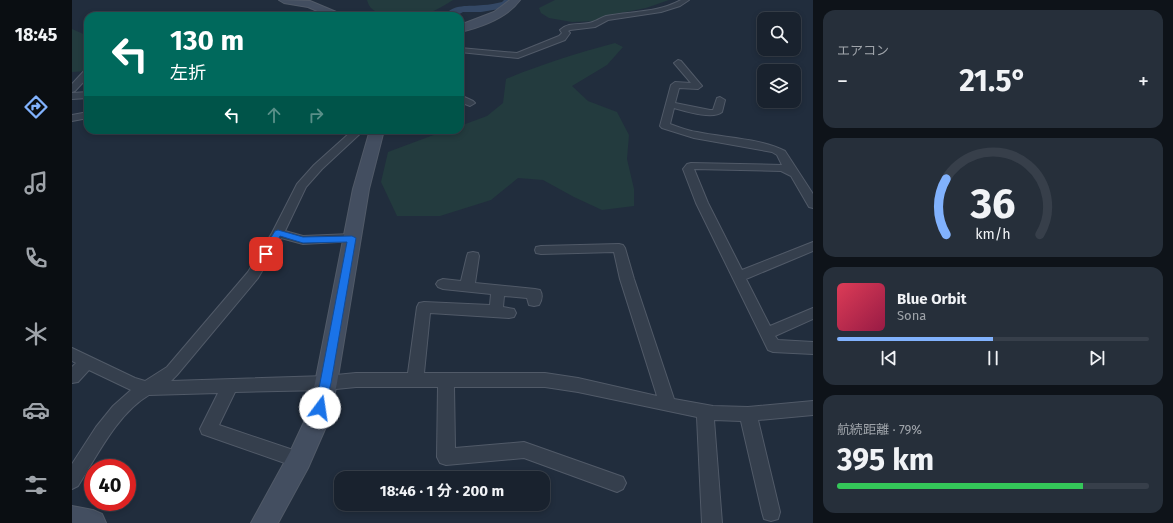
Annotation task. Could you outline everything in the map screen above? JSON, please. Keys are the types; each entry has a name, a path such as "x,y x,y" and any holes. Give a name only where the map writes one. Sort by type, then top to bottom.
{"street":[{"path":"284,0 310,4 328,12"},
{"path":"464,27 495,15 510,6 515,0"},
{"path":"464,51 505,56 524,54 562,38 566,33 564,30 569,27 593,25 606,18 655,12 670,8 686,0"},
{"path":"678,63 698,86 675,85 672,105 665,126 694,135 744,142 775,150 781,153 791,171"},
{"path":"72,89 84,76"},
{"path":"72,96 84,95"},
{"path":"464,100 470,103"},
{"path":"672,105 710,113 717,112 720,100"},
{"path":"72,118 84,116"},
{"path":"72,480 102,432 133,398 172,371 253,275 278,233 301,186 318,167 355,134"},
{"path":"264,523 299,460 317,420 326,383 361,189 376,134"},
{"path":"813,204 795,174 783,168 691,166 688,169 702,203 773,346 813,348"},
{"path":"278,233 303,240 352,238"},
{"path":"738,277 813,246"},
{"path":"541,250 619,248 627,279 668,405"},
{"path":"467,287 473,256"},
{"path":"443,284 535,294 534,301"},
{"path":"414,380 424,307 503,312 498,290"},
{"path":"766,334 813,313"},
{"path":"72,354 131,383 147,388 326,383 356,380 545,380 578,385 668,405 705,411 748,414 813,408"},
{"path":"72,377 87,362"},
{"path":"446,380 446,457 524,450 617,483"},
{"path":"230,386 208,429 299,460"},
{"path":"705,411 712,523"},
{"path":"748,414 771,512"},
{"path":"72,519 93,523"}],"green space":[{"path":"367,0 453,0 430,12 376,12 370,7"},
{"path":"555,0 669,0 646,8 605,16 598,21 572,22 549,18 541,13 539,8"},
{"path":"72,29 84,34 84,71 72,72"},
{"path":"615,43 623,47 607,65 572,86 588,101 617,112 629,135 627,159 634,189 634,206 602,210 543,180 518,178 491,200 440,216 397,216 381,182 388,152 436,134 464,134 464,125 487,116 503,103 506,79 533,68"}],"waterway":[{"path":"454,12 467,8 481,9 505,5 509,0"}],"route":[{"path":"266,254 278,233 303,240 352,238 326,383 320,408"}]}
